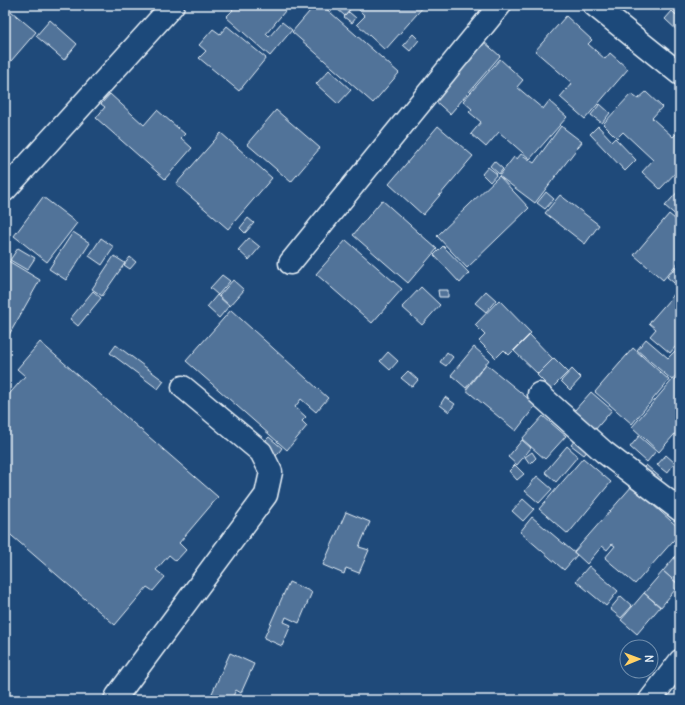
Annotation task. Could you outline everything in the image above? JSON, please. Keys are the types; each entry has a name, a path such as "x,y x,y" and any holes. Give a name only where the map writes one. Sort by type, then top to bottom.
{"street":[{"path":"5,190 173,5"},
{"path":"290,263 500,5"},
{"path":"594,5 680,74"},
{"path":"115,700 116,696 266,495 271,472 261,452 183,387"},
{"path":"539,394 604,452 680,510"},
{"path":"650,700 680,661"}],"building":[{"path":"228,5 290,5 266,34 269,37 282,22 292,30 270,56 226,17 233,10"},
{"path":"315,5 322,5 399,73 373,103 292,32"},
{"path":"338,5 349,5 352,7 345,16 336,8"},
{"path":"354,5 425,5 385,50 357,24 365,16"},
{"path":"669,5 680,5 680,18 667,7"},
{"path":"5,6 36,32 5,68"},
{"path":"672,11 680,19 680,33 665,19"},
{"path":"349,12 356,18 352,23 344,17"},
{"path":"566,16 592,40 588,44 605,59 610,53 628,69 585,119 560,97 572,83 535,51"},
{"path":"50,20 77,44 64,60 36,36"},
{"path":"227,26 266,58 239,91 199,58 206,51 199,45 213,29 220,34"},
{"path":"474,33 500,56 450,114 423,90"},
{"path":"413,34 419,40 410,51 403,45"},
{"path":"500,59 523,80 517,87 543,109 549,101 567,117 530,159 499,132 486,147 471,134 481,122 469,112 472,109 463,101"},
{"path":"329,70 351,90 338,104 316,84"},
{"path":"646,92 662,107 652,118 673,137 680,130 680,168 660,189 642,172 653,160 623,132 617,138 603,124 631,94 638,99"},
{"path":"110,94 144,125 157,110 185,134 181,138 192,148 165,179 96,118 105,107 101,104"},
{"path":"600,104 610,113 602,123 591,115"},
{"path":"276,110 320,148 291,182 247,144"},
{"path":"438,126 473,156 423,215 389,184"},
{"path":"561,126 582,142 535,203 499,176 514,157 517,159 521,154 534,163"},
{"path":"598,126 612,141 615,138 636,160 625,171 590,134"},
{"path":"221,133 272,178 228,229 176,184"},
{"path":"494,161 503,169 499,174 490,166"},
{"path":"488,167 497,174 490,182 482,174"},
{"path":"499,176 529,208 467,268 437,236"},
{"path":"680,189 680,216 679,218 665,206"},
{"path":"546,192 554,199 545,209 537,203"},
{"path":"560,195 599,225 585,244 545,213"},
{"path":"43,197 77,223 47,262 14,236"},
{"path":"382,200 437,249 408,283 353,235"},
{"path":"669,214 680,223 680,260 663,280 634,255"},
{"path":"248,218 254,223 245,233 240,228"},
{"path":"73,232 90,243 66,280 49,269"},
{"path":"101,238 114,247 102,265 89,256"},
{"path":"249,238 260,247 249,260 238,250"},
{"path":"346,240 402,289 372,323 316,274"},
{"path":"443,246 469,273 460,283 434,255"},
{"path":"18,248 35,258 27,270 10,260"},
{"path":"114,256 125,263 102,296 92,289"},
{"path":"130,257 136,262 130,269 124,265"},
{"path":"5,259 40,280 5,342"},
{"path":"680,262 680,288 667,277"},
{"path":"222,275 230,281 218,295 210,288"},
{"path":"233,280 244,290 230,306 219,296"},
{"path":"421,287 440,305 422,325 402,307"},
{"path":"438,290 448,290 448,297 439,297"},
{"path":"93,291 101,298 78,326 70,319"},
{"path":"486,291 496,300 486,312 475,303"},
{"path":"677,291 680,293 680,349 676,346 670,353 650,336 656,329 649,323"},
{"path":"217,295 229,306 219,318 207,307"},
{"path":"499,300 531,333 509,355 504,350 496,358 479,341 485,335 475,325"},
{"path":"231,310 328,398 316,412 301,399 295,407 306,417 302,421 307,426 287,450 186,361"},
{"path":"530,335 553,359 538,374 514,351"},
{"path":"646,339 668,358 675,351 680,355 680,370 672,380 637,350"},
{"path":"40,342 218,497 179,543 186,550 176,561 169,555 156,570 165,577 153,591 147,587 115,625 5,530 5,399 25,376 17,369"},
{"path":"116,345 164,381 158,389 110,353"},
{"path":"474,347 489,360 466,388 451,375"},
{"path":"633,348 669,380 632,424 595,392"},
{"path":"388,352 398,361 390,370 380,361"},
{"path":"447,352 453,357 446,366 440,362"},
{"path":"554,358 568,372 551,389 537,375"},
{"path":"486,364 536,405 516,431 466,390"},
{"path":"572,369 581,378 570,390 561,381"},
{"path":"408,371 418,380 412,387 401,378"},
{"path":"674,378 680,383 680,428 659,452 632,427"},
{"path":"591,392 612,410 595,430 574,411"},
{"path":"445,397 455,404 449,412 440,405"},
{"path":"543,416 566,436 545,459 522,439"},
{"path":"639,436 656,451 647,462 630,447"},
{"path":"269,437 282,448 276,456 262,444"},
{"path":"576,439 589,449 584,455 571,445"},
{"path":"522,440 531,448 517,465 508,457"},
{"path":"567,446 578,456 556,482 545,472"},
{"path":"532,452 536,458 530,464 525,457"},
{"path":"666,455 675,463 667,473 657,465"},
{"path":"583,458 611,482 568,534 539,509"},
{"path":"515,465 524,474 517,480 509,471"},
{"path":"646,465 662,479 655,487 639,473"},
{"path":"537,476 552,489 539,503 525,491"},
{"path":"632,486 680,529 680,533 635,584 605,558 615,546 612,544 607,550 602,546 587,564 574,552"},
{"path":"523,499 534,509 523,521 512,511"},
{"path":"346,512 370,522 359,547 369,550 359,573 346,568 344,574 323,565"},
{"path":"532,517 577,555 564,570 520,532"},
{"path":"680,551 680,581 678,584 663,571"},
{"path":"589,566 618,591 606,606 576,581"},
{"path":"663,571 679,585 661,607 644,593"},
{"path":"289,582 312,592 299,623 286,617 284,622 291,625 282,646 264,638"},
{"path":"644,593 660,607 637,634 621,620"},
{"path":"621,596 632,606 621,618 610,609"},
{"path":"230,653 254,664 241,693 236,690 231,700 209,700"}]}
